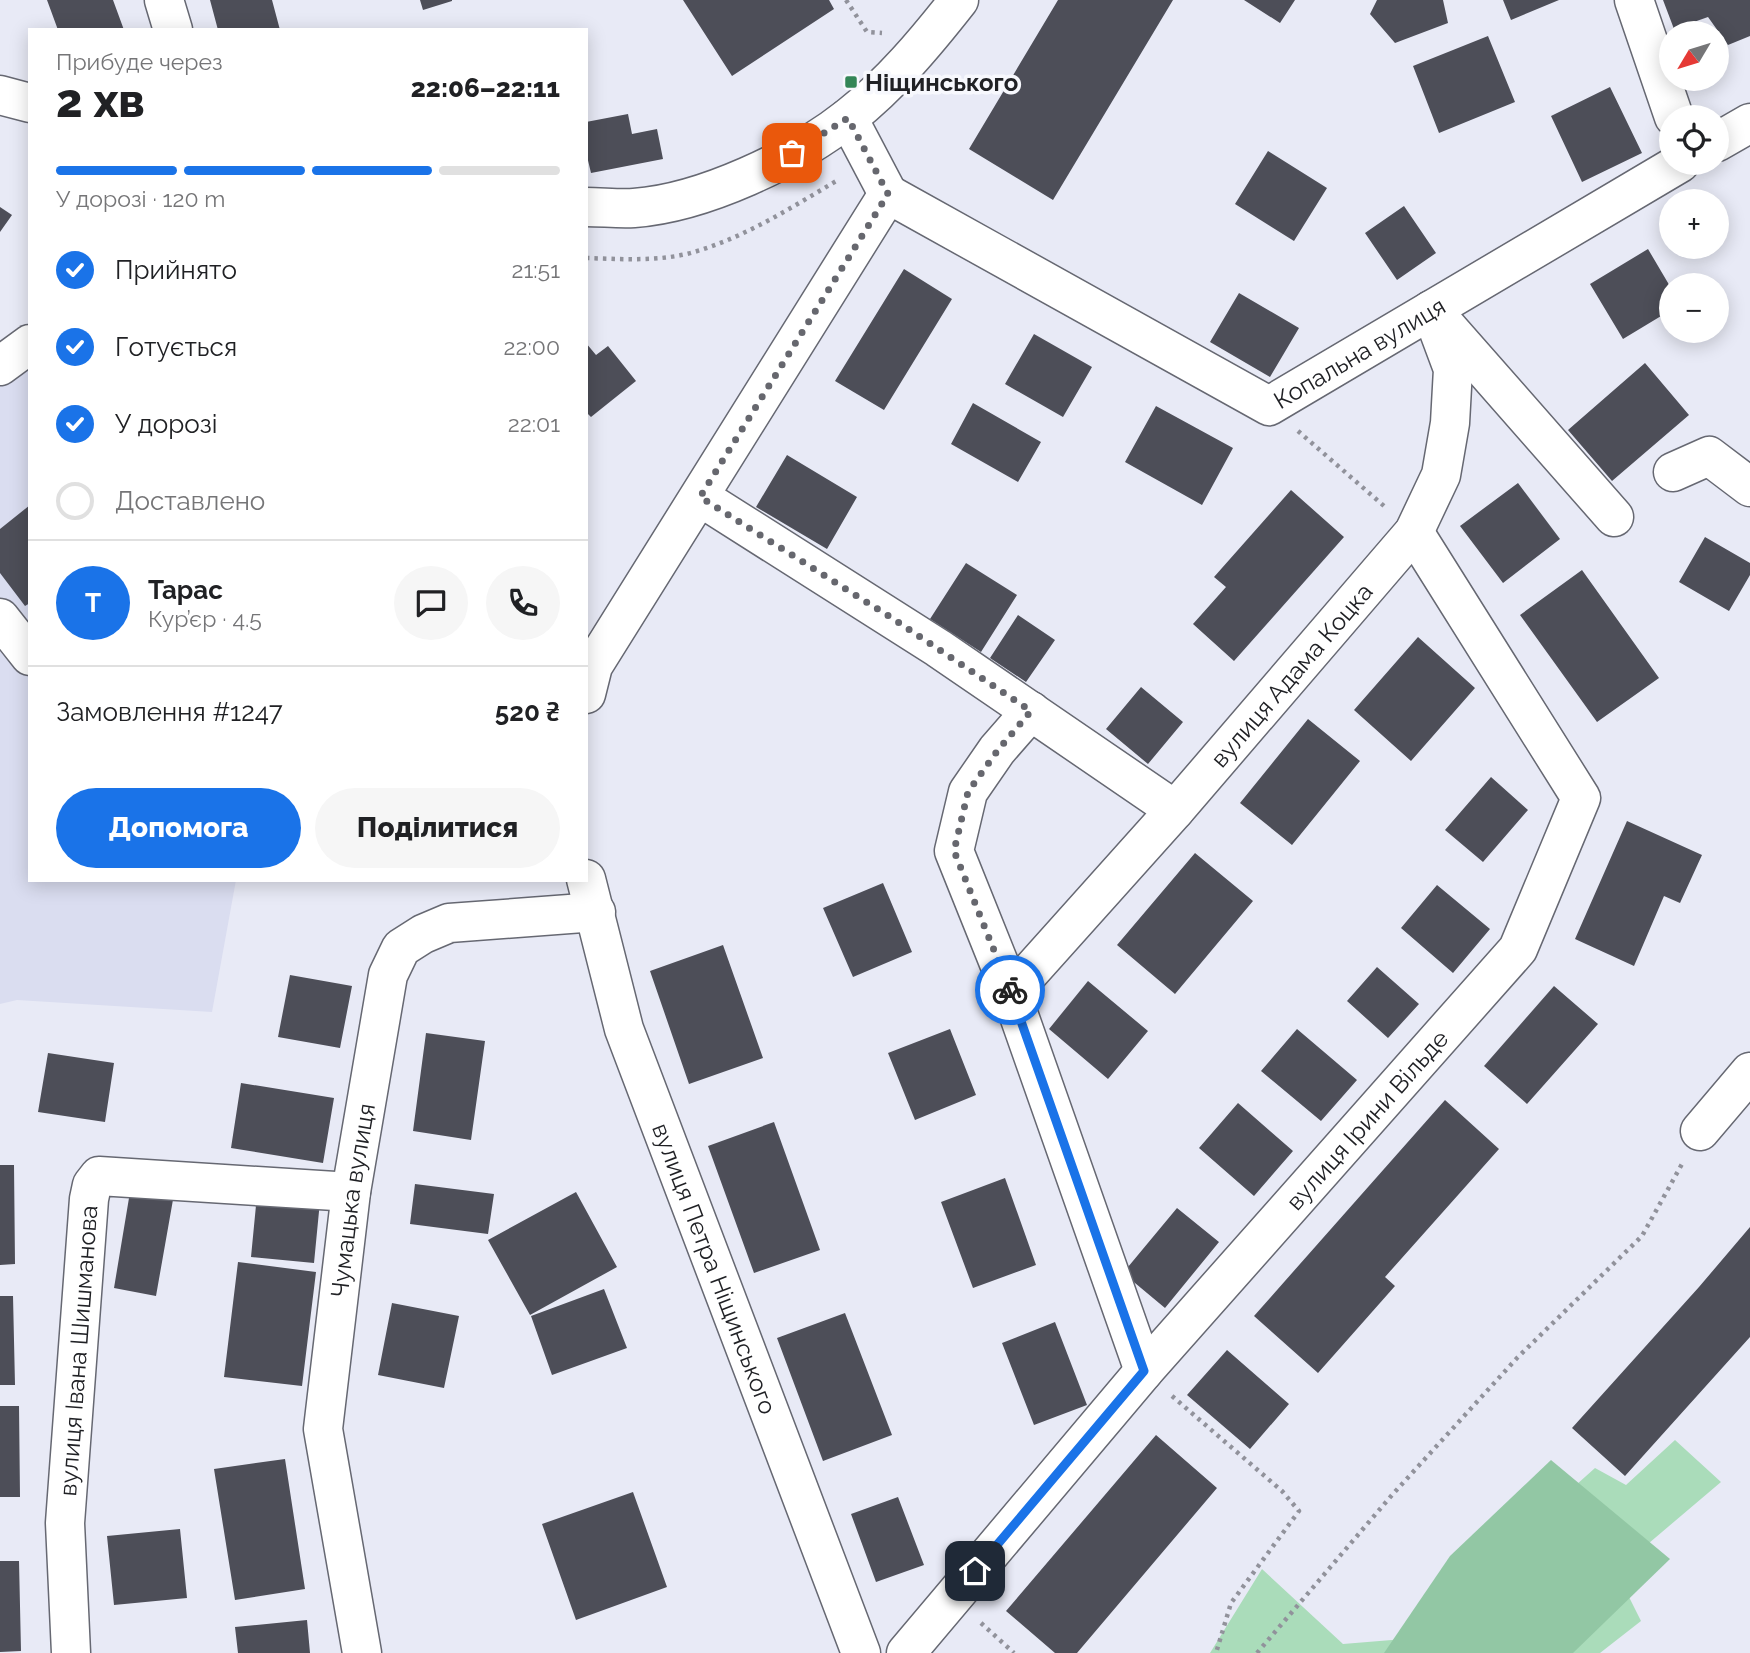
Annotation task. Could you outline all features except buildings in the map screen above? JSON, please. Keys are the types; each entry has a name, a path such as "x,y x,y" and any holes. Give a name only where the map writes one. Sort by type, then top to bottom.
{"street":[{"path":"164,0 172,28"},
{"path":"588,207 636,208 698,196 758,172 848,118 882,88 928,40 959,0"},
{"path":"1634,0 1670,105"},
{"path":"0,95 28,102"},
{"path":"588,686 593,666 888,194 848,118"},
{"path":"1729,135 1750,123"},
{"name":"Копальна вулиця","path":"888,194 1269,405 1661,175"},
{"path":"1431,310 1614,517"},
{"name":"вулиця Адама Коцка","path":"1011,993 1175,810 1414,532 1441,475 1450,423 1454,369 1431,310"},
{"path":"0,366 28,345"},
{"path":"1673,472 1709,456 1750,487"},
{"path":"700,497 895,620 1175,810"},
{"name":"вулиця Ірини Вільде","path":"906,1653 1144,1371 1518,949 1581,798 1414,532"},
{"path":"0,618 28,653"},
{"path":"1031,711 998,750 968,792 954,851 1011,993 1144,1371"},
{"name":"Чумацька вулиця","path":"362,1653 323,1429 351,1192 388,975 401,948 423,934 450,923 591,895"},
{"name":"вулиця Петра Ніщинського","path":"591,895 624,1029 861,1653"},
{"path":"1700,1131 1750,1072"},
{"name":"вулиця Івана Шишманова","path":"71,1653 65,1523 92,1185 99,1176 351,1192"}],"path":[{"path":"846,0 867,32 900,33 928,40"},
{"path":"1269,405 1414,532"},
{"path":"1257,1653 1392,1494 1517,1358 1642,1236 1700,1131"},
{"path":"1144,1371 1282,1491 1299,1511 1231,1603 1216,1653"}],"shaded area":[{"path":"28,365 28,882 236,882 212,1012 17,1000 0,1004 0,386"}],"green space":[{"path":"1675,1440 1721,1482 1616,1571 1641,1621 1600,1653 1210,1653 1262,1569 1343,1644 1404,1639 1595,1468 1626,1485"},
{"path":"1551,1460 1670,1559 1573,1653 1384,1653 1450,1556"}],"way so far":[{"path":"792,153 848,118 888,194 700,497 895,620 1031,711 998,750 968,792 954,851 1010,990"}],"place":[{"name":"Ніщинського","path":"851,82"}],"route":[{"path":"975,1571 1144,1371 1010,990"}]}
